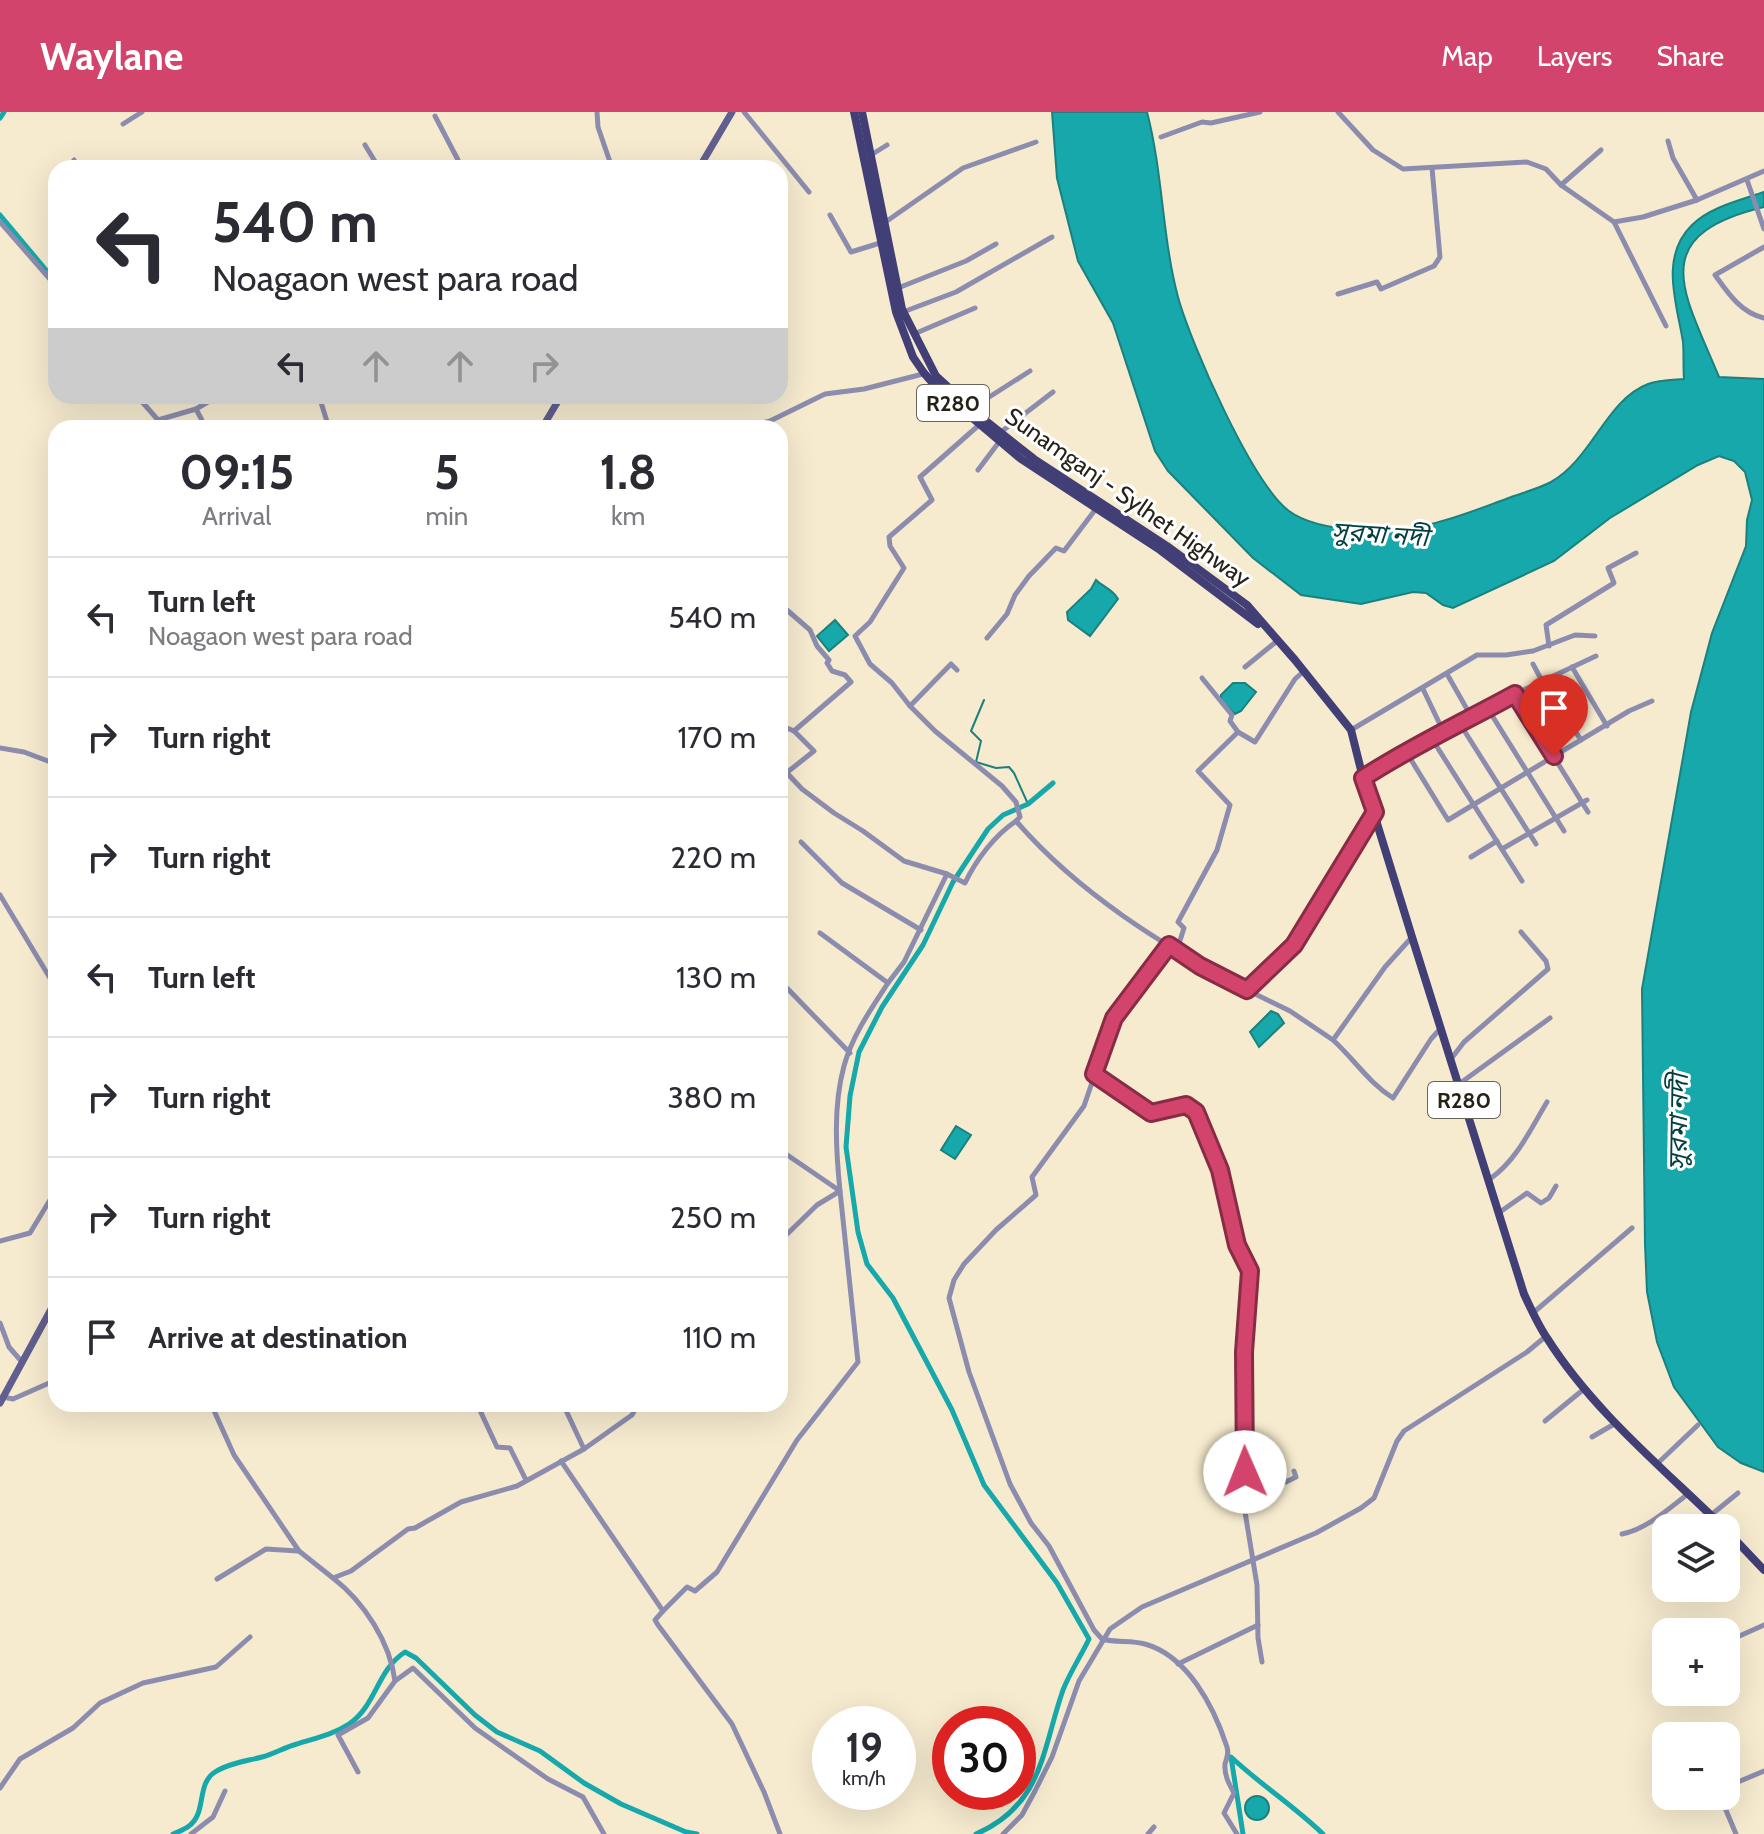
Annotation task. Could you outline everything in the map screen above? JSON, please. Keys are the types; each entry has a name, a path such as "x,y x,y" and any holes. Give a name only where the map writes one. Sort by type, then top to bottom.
{"main road":[{"path":"705,160 732,112"},
{"name":"Sunamganj - Sylhet Highway","path":"854,112 896,312 913,357 924,373 979,425 1167,546 1208,582"},
{"name":"Sunamganj - Sylhet Highway","path":"862,112 903,312 936,376 1000,438 1095,510 1244,608 1275,636 1351,730 1363,778 1524,1294 1545,1337 1585,1388 1710,1514"},
{"path":"2,1400 48,1315"},
{"name":"Sunamganj - Sylhet Highway","path":"1740,1544 1764,1570"}],"street":[{"path":"123,124 142,112"},
{"path":"597,112 598,127 609,160"},
{"path":"744,112 783,160"},
{"path":"1161,137 1202,122 1211,123 1260,112"},
{"path":"1338,112 1363,142 1403,169 1527,162 1546,169 1561,185 1614,222 1666,326"},
{"path":"435,116 458,160"},
{"path":"1668,141 1673,158 1697,200"},
{"path":"883,223 963,168 1036,142"},
{"path":"365,145 374,160"},
{"path":"870,156 887,145"},
{"path":"1561,185 1601,150"},
{"path":"788,166 809,192"},
{"path":"1338,294 1377,282 1381,289 1434,266 1440,257 1432,168"},
{"path":"1614,222 1643,217 1697,200 1764,171"},
{"path":"1747,180 1764,229"},
{"path":"830,215 851,252 880,243"},
{"path":"0,222 48,277"},
{"path":"903,312 956,292 1052,237"},
{"path":"897,289 966,261 996,244"},
{"path":"1764,247 1715,275 1750,315 1764,318"},
{"path":"913,334 975,308"},
{"path":"971,408 1030,371"},
{"path":"772,420 825,394 864,389 924,373"},
{"path":"978,470 1000,438 1053,392"},
{"path":"143,404 158,420 204,404"},
{"path":"196,409 202,420"},
{"path":"979,425 920,477 932,500 889,537 890,546 904,568 870,622 855,636 870,664 892,683 935,731 1002,786 1016,802 1018,819 1064,870 1169,945 1290,1011 1333,1040 1373,1085 1393,1098 1441,1028"},
{"path":"987,638 1007,614 1015,595 1029,576 1056,548 1064,551 1095,510"},
{"path":"1549,646 1546,625 1614,583 1608,568 1636,553"},
{"path":"788,611 810,630 817,646 829,660 828,667 851,681 794,731"},
{"path":"1351,730 1477,655 1533,651 1575,635 1595,636"},
{"path":"1245,667 1275,636"},
{"path":"1363,778 1405,750 1596,656"},
{"path":"910,706 951,664 957,670"},
{"path":"1533,664 1581,740"},
{"path":"1572,667 1607,726"},
{"path":"1202,678 1232,715 1230,721 1238,732 1255,742 1295,679 1304,671"},
{"path":"1447,674 1472,718"},
{"path":"1423,689 1444,733"},
{"path":"1515,694 1585,802 1588,812"},
{"path":"1405,750 1448,820 1629,711 1652,701"},
{"path":"1488,709 1564,831"},
{"path":"1460,724 1536,844"},
{"path":"788,728 814,751 788,770"},
{"path":"1177,950 1184,928 1178,922 1217,850 1230,805 1198,771 1238,732"},
{"path":"1432,739 1522,881"},
{"path":"0,748 24,752 48,761"},
{"path":"788,774 812,797 904,861 964,883 999,834 1018,819"},
{"path":"1502,849 1585,802"},
{"path":"1247,990 1294,945 1375,812"},
{"path":"1471,857 1497,841"},
{"path":"801,842 842,883 921,930"},
{"path":"780,1834 732,1724 655,1620 687,1587 695,1591 717,1572 797,1440 858,1362 835,1146 844,1066 864,1019 904,962 948,875"},
{"path":"0,895 48,975"},
{"path":"1451,1059 1464,1042 1548,969 1546,961 1521,932"},
{"path":"820,933 888,983"},
{"path":"1333,1040 1401,947 1412,937"},
{"path":"1102,1639 1010,1484 969,1372 949,1298 954,1280 964,1264 996,1230 1036,1195 1032,1177 1084,1106 1114,1018 1169,945"},
{"path":"788,989 850,1053"},
{"path":"1459,1084 1550,1018"},
{"path":"1094,1074 1151,1113 1186,1105 1196,1112 1220,1170 1237,1245 1250,1271 1244,1352 1245,1512 1257,1585 1262,1662"},
{"path":"1490,1179 1519,1150 1547,1102"},
{"path":"788,1155 840,1191"},
{"path":"1500,1212 1527,1193 1541,1203 1549,1198 1556,1186"},
{"path":"788,1233 817,1205 840,1191"},
{"path":"0,1241 30,1233 48,1203"},
{"path":"1533,1313 1632,1228"},
{"path":"0,1323 9,1347 22,1362"},
{"path":"1003,1834 1022,1815 1035,1791 1052,1757 1079,1681 1110,1629 1142,1607 1316,1533 1361,1508 1374,1498 1404,1431 1527,1352 1545,1337"},
{"path":"2,1400 13,1399 48,1384"},
{"path":"1545,1421 1585,1388"},
{"path":"215,1412 234,1455 299,1551 365,1609 391,1658 395,1681"},
{"path":"481,1412 497,1447 510,1448 526,1480"},
{"path":"567,1412 584,1449"},
{"path":"333,1578 351,1571 408,1529 461,1502 517,1486 584,1449 634,1412"},
{"path":"1592,1437 1617,1422"},
{"path":"1658,1463 1698,1425"},
{"path":"561,1461 663,1611"},
{"path":"1246,1491 1283,1478 1286,1482 1296,1477 1294,1471"},
{"path":"1712,1514 1738,1493"},
{"path":"1622,1534 1652,1521 1689,1494"},
{"path":"217,1579 266,1549 299,1551"},
{"path":"1178,1664 1258,1625"},
{"path":"1740,1636 1764,1625"},
{"path":"0,1788 20,1759 73,1728 100,1703 143,1683 216,1667 250,1637"},
{"path":"1102,1639 1143,1643 1157,1649 1178,1664 1207,1697 1228,1750 1226,1779 1234,1793 1224,1813 1237,1834"},
{"path":"358,1772 338,1735 368,1718 395,1681 413,1668 475,1728 548,1779 583,1797 604,1834"},
{"path":"1740,1781 1764,1771"},
{"path":"191,1834 213,1817 225,1791"},
{"path":"1726,1810 1736,1834"},
{"path":"1148,1834 1154,1827"}],"water":[{"name":"সুরমা নদী","path":"1052,112 1147,112 1178,297 1224,411 1274,496 1289,511 1303,519 1338,528 1398,529 1441,522 1551,482 1578,459 1610,416 1633,392 1648,384 1684,379 1683,342 1673,281 1676,251 1682,238 1699,219 1726,205 1764,192 1764,207 1726,219 1701,234 1688,251 1683,271 1694,319 1719,377 1764,379 1764,1472 1741,1463 1718,1447 1674,1387 1657,1342 1647,1292 1645,1244 1642,989 1691,712 1712,633 1746,546 1752,500 1745,472 1734,461 1719,456 1698,465 1610,518 1554,561 1453,608 1426,593 1413,592 1361,604 1301,595 1253,558 1168,471 1155,451 1113,323 1078,261 1057,178"},
{"path":"1096,580 1118,599 1090,636 1068,620 1067,612"},
{"path":"835,620 848,635 829,651 817,636"},
{"path":"1233,683 1245,683 1256,692 1235,714 1221,701 1221,695"},
{"path":"1271,1011 1278,1014 1284,1023 1259,1047 1250,1032"},
{"path":"956,1126 971,1135 955,1159 941,1150"},
{"path":"1257,1796 1268,1803 1269,1808 1262,1819 1257,1820 1246,1813 1245,1808 1252,1797"}],"waterway":[{"path":"0,118 4,112"},
{"path":"0,215 48,272"},
{"path":"984,700 971,731 981,741 976,762 996,768 1009,767 1028,804"},
{"path":"976,1834 998,1822 1015,1808 1027,1792 1037,1774 1063,1690 1089,1639 1057,1583 984,1485 952,1410 893,1298 867,1264 858,1232 846,1147 850,1096 859,1052 882,1007 923,945 953,882 988,829 1003,815 1028,804 1053,783"},
{"path":"173,1834 195,1820 205,1784 215,1772 330,1734 349,1724 365,1708 388,1668 405,1652 416,1658 497,1732 540,1751 584,1783 621,1804 697,1834"},
{"path":"1243,1834 1231,1757 1323,1834"}],"route":[{"path":"1245,1472 1244,1352 1250,1271 1237,1245 1220,1170 1196,1112 1186,1105 1151,1113 1094,1074 1114,1018 1169,945 1200,966 1247,990 1294,945 1375,812 1363,778 1405,750 1444,733 1515,694 1554,756"}]}
